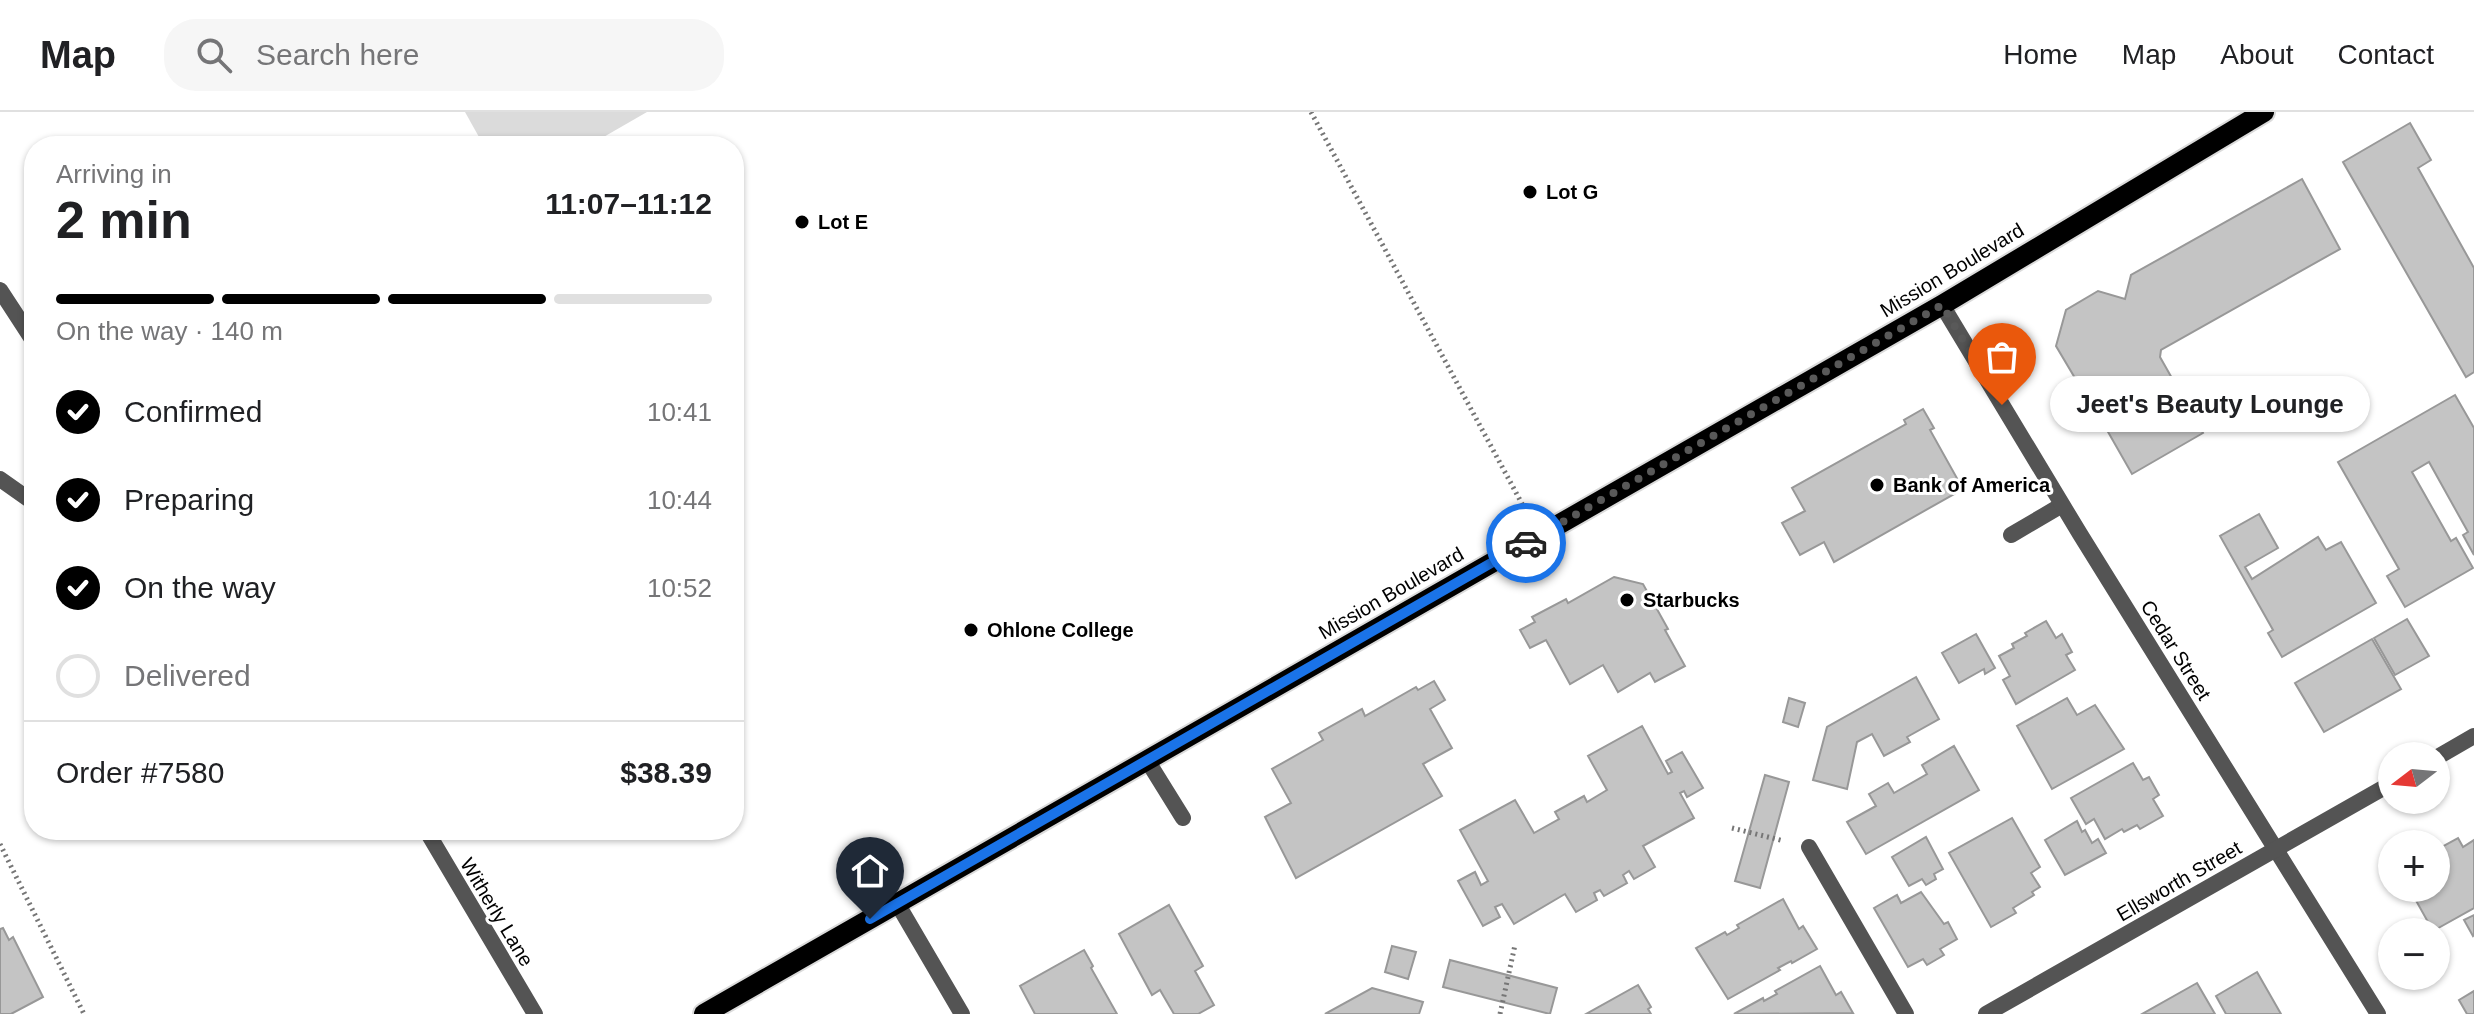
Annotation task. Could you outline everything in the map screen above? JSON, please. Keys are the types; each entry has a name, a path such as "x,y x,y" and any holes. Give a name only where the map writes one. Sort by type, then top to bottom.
{"main road":[{"name":"Mission Boulevard","path":"704,1014 1942,305 2264,112"}],"street":[{"path":"0,290 24,327"},
{"name":"Cedar Street","path":"1942,305 2062,505 2378,1014"},
{"path":"0,479 24,496"},
{"path":"2011,535 2062,505"},
{"path":"2450,750 2474,736"},
{"path":"1147,760 1183,818"},
{"name":"Ellsworth Street","path":"1986,1014 2378,791"},
{"name":"Witherly Lane","path":"432,840 535,1014"},
{"path":"1809,847 1906,1014"},
{"path":"897,903 962,1014"}],"path":[{"path":"1311,112 1539,535"},
{"path":"1732,828 1809,847"},
{"path":"0,844 84,1014"},
{"path":"1500,1014 1515,945"}],"shaded area":[{"path":"465,112 647,112 605,136 478,136"}],"building":[{"path":"2410,123 2431,160 2418,168 2474,268 2474,372 2466,377 2343,162"},
{"path":"2302,179 2340,249 2161,350 2160,357 2203,433 2132,474 2095,409 2102,383 2075,378 2056,346 2066,310 2098,291 2125,299 2131,275"},
{"path":"2455,395 2474,428 2474,555 2463,535 2468,532 2429,462 2412,472 2451,541 2456,538 2473,568 2405,607 2387,576 2399,569 2338,462"},
{"path":"1923,409 1934,428 1930,430 1963,489 1834,562 1824,542 1800,555 1782,523 1805,511 1792,488 1906,424 1904,420"},
{"path":"2259,514 2278,548 2245,567 2252,579 2318,537 2326,550 2341,542 2376,603 2282,657 2268,633 2273,630 2220,536"},
{"path":"1614,577 1643,584 1685,666 1655,682 1650,673 1618,692 1603,665 1570,684 1546,640 1530,648 1520,630 1535,622 1532,617 1566,599 1568,603"},
{"path":"2407,619 2429,656 2395,675 2374,638"},
{"path":"2046,621 2056,638 2062,634 2072,652 2066,655 2075,670 2016,704 2003,680 2010,676 1999,656 2014,648 2012,644 2027,636 2025,633"},
{"path":"1976,634 1995,668 1985,674 1984,669 1959,683 1942,653"},
{"path":"2372,639 2401,689 2324,732 2295,683"},
{"path":"1916,677 1939,719 1907,737 1910,742 1884,756 1872,734 1857,742 1847,789 1813,780 1827,727"},
{"path":"1434,681 1445,700 1430,709 1452,748 1423,764 1442,796 1296,878 1265,817 1291,803 1272,769 1323,740 1319,733 1362,709 1365,716 1416,687 1418,690"},
{"path":"1789,698 1805,703 1798,727 1783,722"},
{"path":"2067,698 2077,715 2095,705 2124,749 2052,789 2017,726"},
{"path":"1642,726 1668,774 1672,772 1666,761 1682,752 1703,788 1687,797 1684,791 1680,793 1694,818 1643,846 1655,867 1634,879 1629,871 1623,875 1627,883 1604,896 1600,890 1594,893 1597,900 1576,912 1565,894 1514,924 1502,904 1495,907 1500,917 1483,926 1458,881 1475,872 1481,885 1488,881 1460,830 1515,800 1534,833 1559,819 1555,812 1584,796 1587,802 1607,790 1588,756"},
{"path":"1954,746 1979,790 1866,854 1847,822 1876,806 1869,794 1888,783 1894,793 1927,774 1922,765"},
{"path":"2133,763 2143,780 2149,777 2159,795 2153,799 2163,816 2140,829 2137,825 2124,832 2122,829 2105,839 2094,819 2086,824 2071,798"},
{"path":"1765,775 1789,782 1760,888 1735,881"},
{"path":"2012,818 2040,867 2031,873 2040,887 2032,892 2034,895 2013,908 2016,913 1991,927 1949,853"},
{"path":"2077,821 2082,832 2085,830 2092,843 2098,839 2106,853 2065,875 2045,840"},
{"path":"1926,837 1943,869 1934,874 1936,879 1926,885 1922,879 1909,886 1892,857"},
{"path":"2458,838 2463,847 2474,840 2474,908 2450,921 2450,918 2426,918 2417,902 2450,902 2450,842"},
{"path":"1921,892 1944,924 1948,922 1957,939 1940,949 1944,955 1927,965 1923,959 1908,967 1874,908 1897,895 1901,903"},
{"path":"1783,899 1799,929 1803,926 1817,949 1778,968 1780,970 1728,999 1696,948 1725,932 1727,935 1739,928 1737,925"},
{"path":"1169,905 1203,966 1195,971 1214,1005 1198,1014 1174,1014 1160,990 1152,995 1119,934"},
{"path":"2474,915 2474,935 2473,936 2464,920"},
{"path":"3,928 9,940 13,937 43,997 11,1014 0,1014 0,929"},
{"path":"1392,946 1416,952 1408,979 1385,972"},
{"path":"1084,950 1117,1014 1035,1014 1020,986"},
{"path":"1450,960 1557,988 1550,1014 1443,987"},
{"path":"1820,966 1836,995 1841,992 1853,1013 1734,1014 1777,994 1775,991"},
{"path":"2257,972 2281,1014 2226,1014 2216,996"},
{"path":"2197,983 2215,1014 2142,1014"},
{"path":"1638,985 1651,1007 1648,1009 1651,1014 1586,1014"},
{"path":"1372,988 1423,1002 1419,1014 1325,1014"},
{"path":"2474,991 2474,1014 2467,1014 2459,1000"}],"way so far":[{"path":"1526,543 1942,305 2002,405"}],"place":[{"name":"Lot G","path":"1530,192"},
{"name":"Lot E","path":"802,222"},
{"name":"Jeet's Beauty Lounge","path":"2002,405"},
{"name":"Bank of America","path":"1877,485"},
{"name":"Starbucks","path":"1627,600"},
{"name":"Ohlone College","path":"971,630"}],"route":[{"path":"870,919 1526,543"}]}
